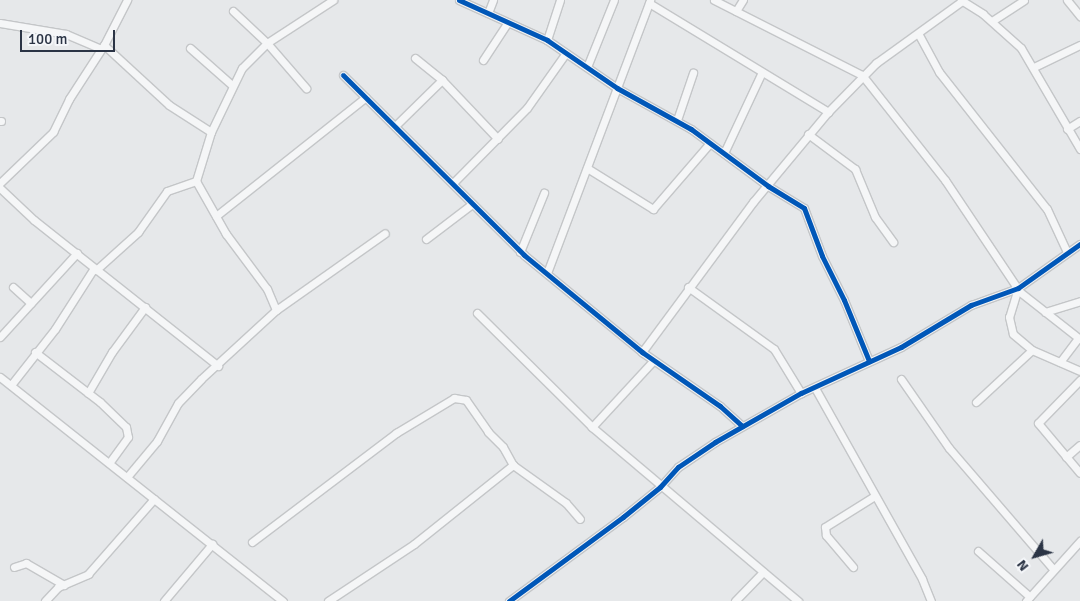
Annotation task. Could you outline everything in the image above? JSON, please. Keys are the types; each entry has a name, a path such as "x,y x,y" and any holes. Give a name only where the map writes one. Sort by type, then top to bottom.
{"street":[{"path":"0,183 53,132 68,99 103,47 127,0"},
{"path":"276,310 267,289 242,259 196,181 211,132 232,85 242,68 267,43 333,0"},
{"path":"459,0 547,40 618,88 677,120 768,186 804,208 822,256 844,300 869,361"},
{"path":"488,13 493,0"},
{"path":"547,40 560,0"},
{"path":"587,67 614,0"},
{"path":"714,0 862,75 945,180 1018,288 1079,339 1060,362"},
{"path":"736,11 743,0"},
{"path":"642,352 688,287 753,202 828,112 862,75 919,35 962,0 992,21 1021,48 1034,67 1080,148"},
{"path":"992,21 1024,0"},
{"path":"1067,0 1080,16"},
{"path":"547,273 587,168 605,113 618,88 650,1 828,112"},
{"path":"232,12 267,43 306,88"},
{"path":"483,60 508,22"},
{"path":"0,23 66,34 103,47 169,105 211,132"},
{"path":"919,35 938,72 1046,209 1067,252"},
{"path":"1034,67 1080,45"},
{"path":"190,48 232,85"},
{"path":"453,182 498,139 533,101 566,53"},
{"path":"415,58 442,80 498,139"},
{"path":"724,153 762,72"},
{"path":"677,120 693,73"},
{"path":"343,75 453,182 520,252 653,361 720,406 742,426"},
{"path":"395,126 442,80"},
{"path":"216,216 366,97"},
{"path":"1068,129 1080,122"},
{"path":"808,134 855,169 875,217 893,242"},
{"path":"587,168 653,209 710,143"},
{"path":"11,385 34,352 55,329 95,269 138,232 167,191 196,181"},
{"path":"0,188 95,269 218,366"},
{"path":"520,252 544,193"},
{"path":"426,239 472,204"},
{"path":"127,478 157,441 178,403 276,310 385,233"},
{"path":"509,601 660,487 678,467 742,426 801,394 900,347 971,305 1018,288 1080,244"},
{"path":"0,338 77,253"},
{"path":"13,287 31,303"},
{"path":"688,287 774,349 801,394"},
{"path":"1018,288 1008,325 1020,342 1032,350 1080,371"},
{"path":"1045,312 1080,301"},
{"path":"88,393 112,352 145,307"},
{"path":"477,313 592,427 660,487 680,500 798,601"},
{"path":"976,402 1032,350"},
{"path":"34,352 88,393 128,432 109,463"},
{"path":"592,427 653,361"},
{"path":"0,377 283,601"},
{"path":"901,379 948,448 1053,568"},
{"path":"1080,380 1038,423 1080,473"},
{"path":"815,388 873,497 922,579 931,601"},
{"path":"252,542 396,433 454,398 466,400 503,447 513,465 566,503 580,519"},
{"path":"1066,457 1080,445"},
{"path":"328,601 414,544 513,465"},
{"path":"854,567 826,535 825,527 873,497"},
{"path":"45,601 64,585 88,574 154,499"},
{"path":"978,551 1028,599 1053,568 1080,541"},
{"path":"164,601 212,544"},
{"path":"14,567 26,562 64,585"},
{"path":"734,601 763,572"}],"cycle path":[{"path":"459,0 547,40 617,88 691,129 768,186 804,208 822,256 844,300 869,361"},
{"path":"343,75 524,255 642,352 720,406 742,426"},
{"path":"509,601 623,517 660,487 678,467 715,442 801,393 901,347 971,305 1018,288 1080,244"}]}
